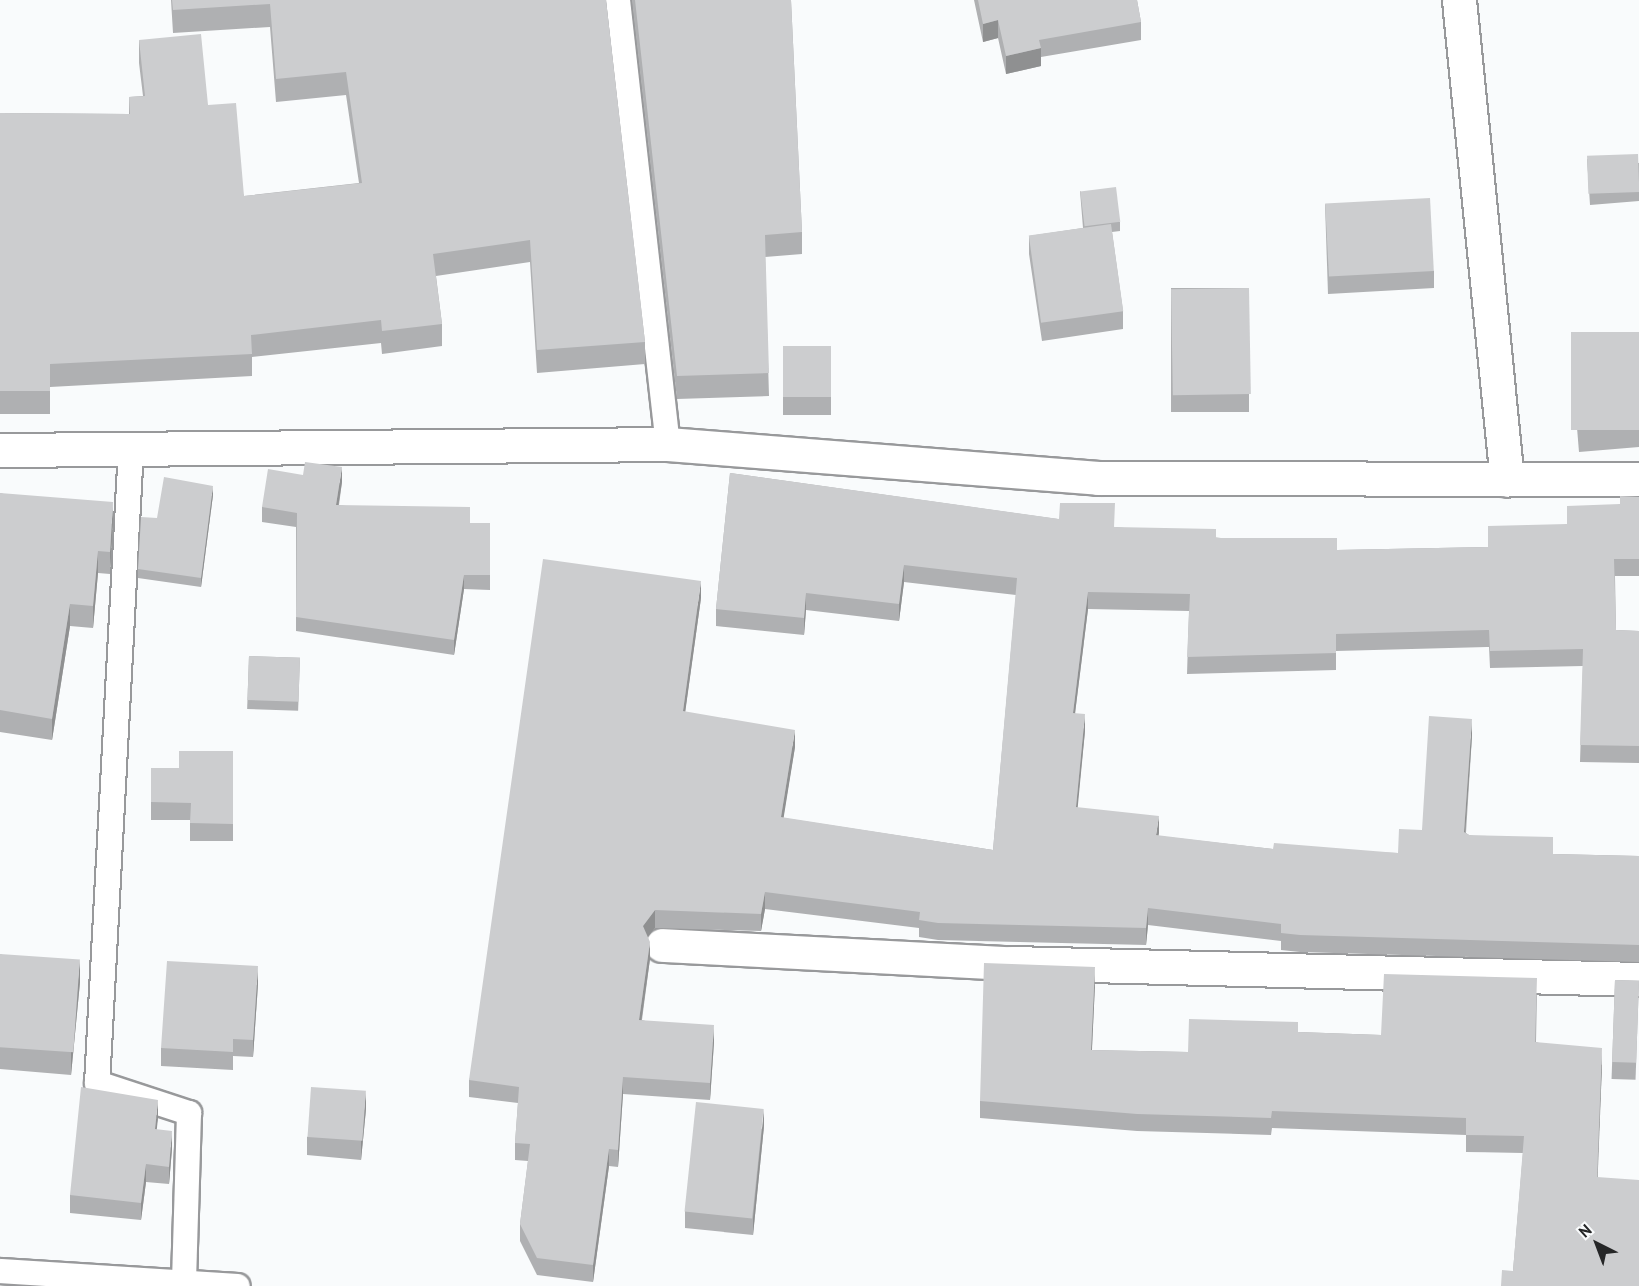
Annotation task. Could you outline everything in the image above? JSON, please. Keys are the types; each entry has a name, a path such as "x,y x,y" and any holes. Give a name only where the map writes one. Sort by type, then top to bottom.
{"street":[{"path":"1459,0 1507,480"},
{"path":"0,450 668,444 1098,478 1507,480 1639,478"},
{"path":"662,945 1023,963 1639,979"}],"lane":[{"path":"618,0 668,444"},
{"path":"131,448 97,1083 189,1113 184,1282"},
{"path":"0,1271 238,1286"}],"building":[{"path":"172,0 606,0 645,342 537,350 530,240 433,254 442,324 382,331 381,320 251,335 252,354 50,364 50,391 0,391 0,113 130,114 129,97 145,96 139,40 201,34 208,105 236,103 244,196 362,183 346,72 276,79 270,4 173,10"},
{"path":"635,0 791,0 802,232 765,235 769,373 677,376"},
{"path":"978,0 1137,0 1141,22 1039,40 1041,48 1006,56 998,20 983,24"},
{"path":"1638,154 1639,192 1588,194 1587,156"},
{"path":"1116,187 1120,222 1085,226 1080,191"},
{"path":"1430,198 1434,271 1329,276 1325,203"},
{"path":"1111,224 1123,311 1041,323 1029,236"},
{"path":"1249,288 1251,394 1173,395 1171,289"},
{"path":"1571,332 1639,332 1639,430 1571,430"},
{"path":"783,346 831,346 831,397 783,397"},
{"path":"305,462 342,467 336,505 470,507 470,523 490,523 490,575 464,575 454,640 296,617 297,513 262,507 268,469 303,475"},
{"path":"730,473 1059,519 1060,503 1115,503 1114,527 1216,529 1216,538 1337,538 1337,550 1488,547 1488,526 1567,524 1567,506 1620,504 1620,496 1639,497 1639,559 1614,559 1616,630 1639,631 1639,746 1580,745 1583,649 1490,651 1489,630 1336,634 1336,653 1187,657 1190,594 1088,592 1073,713 1085,714 1076,807 1159,816 1156,835 1273,849 1274,843 1398,853 1399,829 1422,830 1429,716 1472,719 1464,832 1469,835 1553,837 1553,854 1639,856 1639,945 1300,935 1281,933 1281,924 1148,908 1146,928 938,923 919,920 920,912 765,892 761,914 655,910 643,926 650,942 639,1020 714,1025 710,1083 623,1077 618,1150 609,1149 593,1265 537,1258 520,1224 530,1144 515,1143 519,1087 469,1080 543,559 701,581 683,711 795,730 781,817 993,850 1017,578 904,565 899,604 806,593 804,618 716,609"},
{"path":"164,477 213,486 201,578 138,569 141,517 157,518"},
{"path":"0,493 113,502 110,552 98,551 93,606 70,604 52,719 0,710"},
{"path":"249,656 300,658 298,702 247,700"},
{"path":"179,751 233,751 233,824 190,823 191,803 151,802 151,768 179,768"},
{"path":"0,954 80,960 73,1052 0,1047"},
{"path":"167,961 258,966 253,1040 233,1039 233,1052 161,1048"},
{"path":"984,963 1095,967 1091,1050 1188,1052 1189,1019 1298,1022 1298,1032 1381,1035 1384,974 1537,978 1535,1042 1602,1048 1597,1177 1639,1180 1639,1286 1501,1286 1502,1270 1513,1271 1524,1136 1466,1135 1466,1118 1272,1111 1271,1118 1137,1114 980,1101"},
{"path":"1615,980 1639,981 1636,1063 1612,1062"},
{"path":"81,1087 158,1100 155,1129 172,1131 169,1167 146,1164 141,1203 70,1195"},
{"path":"311,1087 366,1091 362,1141 308,1137"},
{"path":"696,1102 764,1109 752,1219 685,1211"}]}
